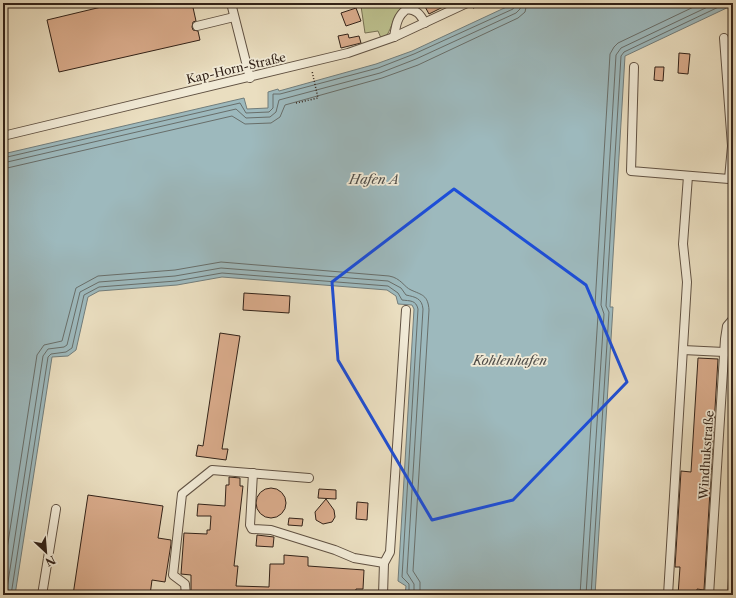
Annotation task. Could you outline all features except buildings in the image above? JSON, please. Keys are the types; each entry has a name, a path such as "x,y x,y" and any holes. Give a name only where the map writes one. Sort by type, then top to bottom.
{"street":[{"path":"231,3 250,78"},
{"name":"Kap-Horn-Straße","path":"3,136 250,78 348,53 394,37 468,3"},
{"path":"394,37 400,14 406,9 414,10 420,14 425,23"},
{"path":"197,26 234,17"},
{"path":"634,67 631,171 729,179 732,146 724,38"},
{"path":"668,595 687,282 683,244 688,176"},
{"path":"383,595 384,563 390,552 406,310"},
{"name":"Windhukstraße","path":"709,595 724,352 727,326 733,319"},
{"path":"682,350 724,352"},
{"path":"186,595 185,584 173,575 182,494 212,470 308,478"},
{"path":"253,473 250,525 252,529 271,530 335,550 354,558 384,563"},
{"path":"42,595 56,509"},
{"path":"732,595 733,578"}],"path":[{"path":"296,103 318,98 312,71"}],"highlighted area":[{"path":"454,189 586,285 627,382 513,500 432,520 338,360 332,282"}],"green space":[{"path":"370,3 392,3 395,7 405,3 419,3 420,6 412,5 401,8 387,35 381,38 378,31 365,33 361,6"}],"water":[{"path":"515,3 733,3 733,5 625,56 610,307 613,307 595,595 405,595 406,586 398,581 414,309 412,305 398,304 396,296 387,290 222,277 177,285 99,291 88,297 76,350 68,356 52,357 15,595 3,595 3,154 244,98 247,109 268,108 268,92 278,89 279,91 376,64 412,51"}],"water label":[{"name":"Hafen A","path":"374,179"},
{"name":"Kohlenhafen","path":"510,360"}]}
